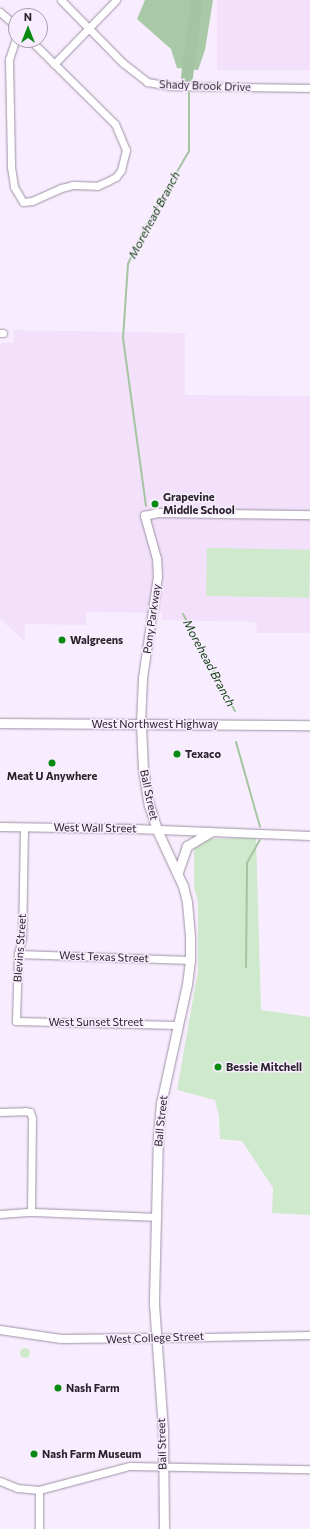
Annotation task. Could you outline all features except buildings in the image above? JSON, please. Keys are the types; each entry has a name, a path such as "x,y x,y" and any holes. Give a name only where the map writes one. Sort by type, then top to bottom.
{"main road":[{"name":"West Northwest Highway","path":"0,723 310,725"},
{"name":"Ball Street","path":"141,724 143,769 157,830 178,872 187,902 190,960 176,1025 162,1103 154,1218 155,1338 163,1431 164,1529"},
{"path":"178,872 187,846 210,832"}],"street":[{"name":"Shady Brook Drive","path":"61,0 136,74 156,85 310,88"},
{"path":"54,64 116,0"},
{"path":"0,12 8,19"},
{"path":"13,48 9,59 11,167 14,187 23,202 32,201 61,188 73,185 97,186 116,177 126,150 115,124 38,48"},
{"name":"Pony Parkway","path":"141,724 143,678 158,577 158,559 145,516 158,513 310,515"},
{"name":"West Wall Street","path":"0,827 157,830 310,836"},
{"name":"Blevins Street","path":"16,1021 18,954 22,938 24,827"},
{"name":"West Texas Street","path":"18,954 190,960"},
{"name":"West Sunset Street","path":"16,1021 176,1025"},
{"path":"0,1112 25,1111 30,1112 32,1118 31,1212"},
{"path":"0,1214 31,1212 154,1218"},
{"name":"West College Street","path":"0,1330 61,1339 310,1335"},
{"path":"0,1481 26,1490 39,1490 114,1468 163,1466 310,1469"},
{"path":"39,1490 39,1529"}],"shaded area":[{"path":"217,0 310,0 310,70 217,70"},
{"name":"Grapevine Middle School","path":"14,330 185,333 185,395 310,396 310,633 257,633 256,622 162,620 162,613 86,612 86,625 25,624 25,642 0,619 0,343 14,343"}],"green space":[{"path":"145,0 213,0 205,50 198,70 177,68 171,49 137,19"},
{"path":"207,548 310,550 309,598 206,596"},
{"path":"256,838 261,1010 310,1017 310,1215 272,1213 273,1188 242,1141 220,1139 219,1116 215,1100 177,1090 198,971 198,902 194,887 194,846 200,839"},
{"path":"23,1348 27,1348 29,1349 29,1357 23,1358 20,1355 20,1351"}],"waterway":[{"name":"Morehead Branch","path":"187,77 197,0"},
{"name":"Morehead Branch","path":"146,506 123,339 128,264 143,231 189,151 189,93"},
{"name":"Morehead Branch","path":"183,614 235,711"},
{"name":"Morehead Branch","path":"236,742 260,827"},
{"name":"Morehead Branch","path":"246,967 247,863 260,840"}],"place":[{"name":"Grapevine Middle School","path":"155,504"},
{"name":"Walgreens","path":"62,640"},
{"name":"Texaco","path":"177,754"},
{"name":"Meat U Anywhere","path":"52,763"},
{"name":"Bessie Mitchell","path":"218,1067"},
{"name":"Nash Farm","path":"58,1388"},
{"name":"Nash Farm Museum","path":"34,1454"}]}
